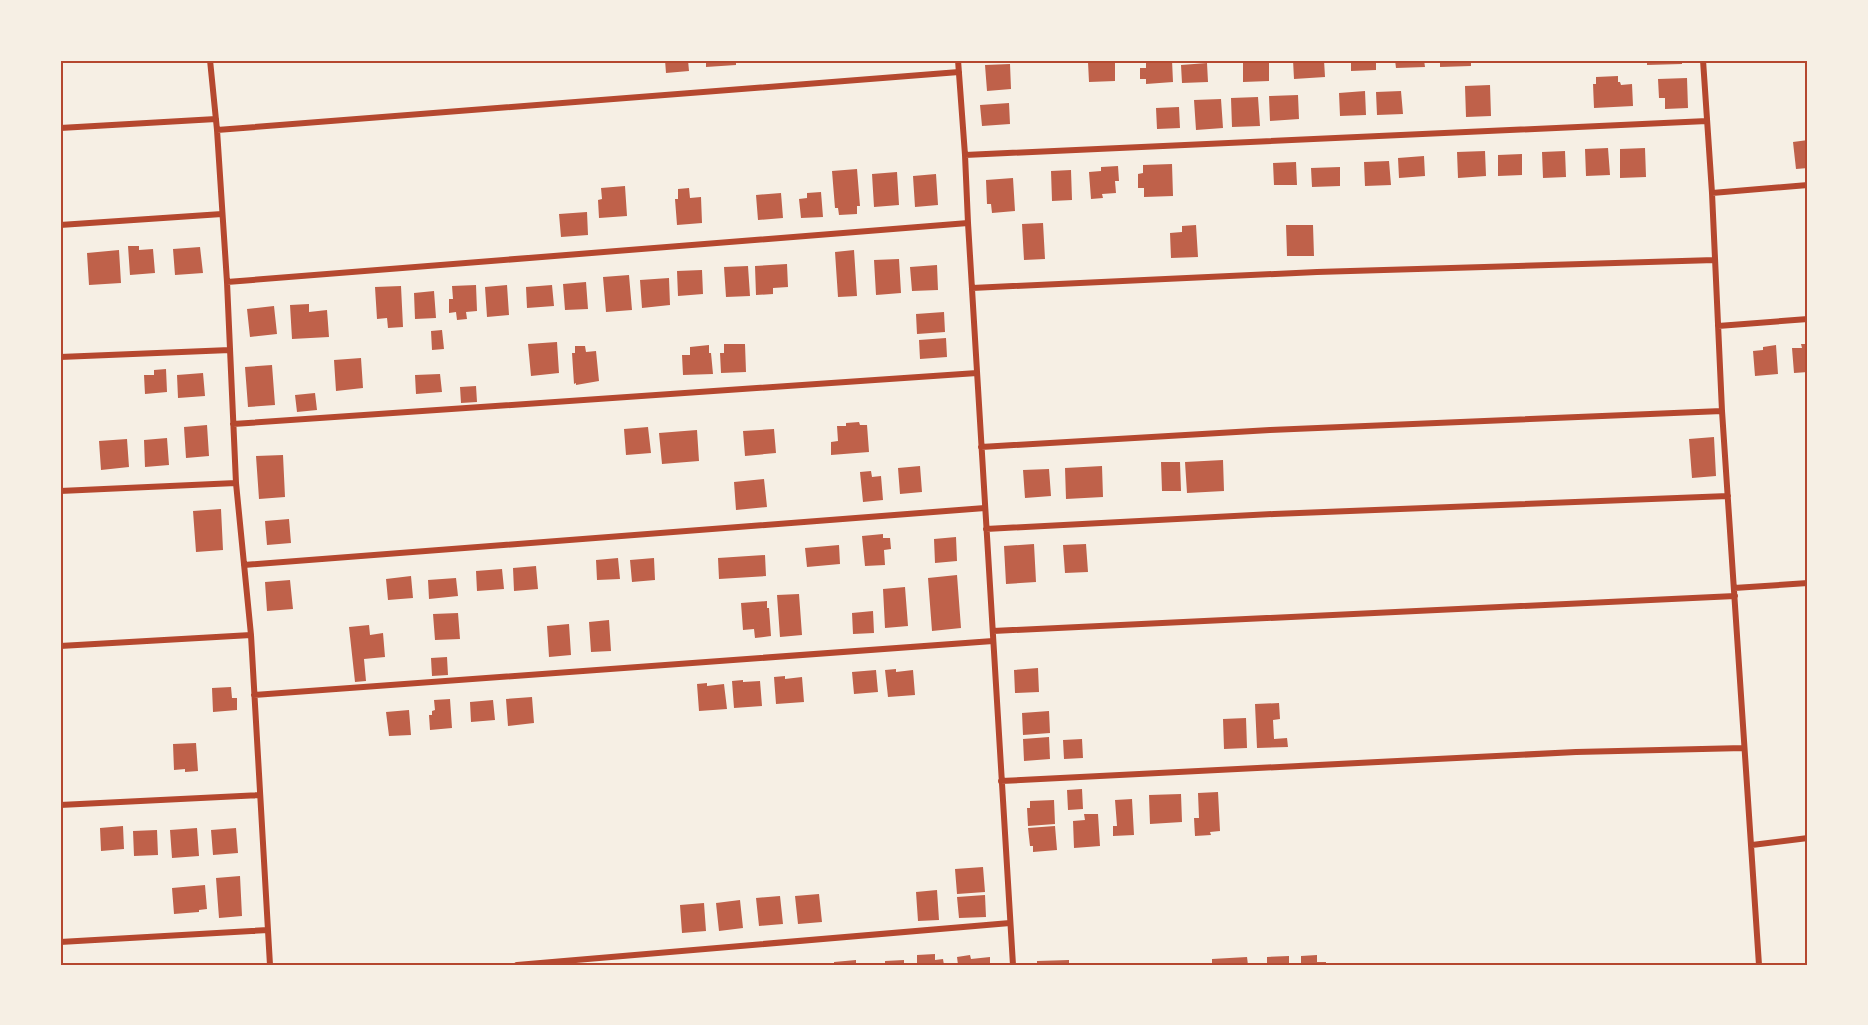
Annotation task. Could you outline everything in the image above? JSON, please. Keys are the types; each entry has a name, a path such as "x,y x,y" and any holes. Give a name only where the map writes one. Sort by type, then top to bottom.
{"street":[{"path":"210,60 227,282 237,483 251,635 270,965"},
{"path":"958,60 1013,965"},
{"path":"1703,60 1712,192 1722,411 1759,965"},
{"path":"217,130 959,72"},
{"path":"60,128 216,119"},
{"path":"965,155 1707,121"},
{"path":"1712,192 1808,185"},
{"path":"60,225 222,214"},
{"path":"227,282 968,223"},
{"path":"972,288 1328,272 1715,260"},
{"path":"1718,326 1808,320"},
{"path":"60,357 230,350"},
{"path":"233,424 977,373"},
{"path":"981,447 1282,429 1722,411"},
{"path":"60,491 237,483"},
{"path":"986,530 1274,514 1728,496"},
{"path":"244,566 985,508"},
{"path":"1734,588 1808,583"},
{"path":"993,631 1735,596"},
{"path":"60,646 251,635"},
{"path":"254,695 993,641"},
{"path":"1001,781 1576,752 1744,748"},
{"path":"60,805 260,795"},
{"path":"1752,845 1808,838"},
{"path":"517,965 1010,923"},
{"path":"60,942 268,930"}],"building":[{"path":"665,60 688,60 689,71 666,73"},
{"path":"706,60 736,60 736,65 706,67"},
{"path":"1146,60 1172,60 1173,82 1146,84 1146,79 1140,79 1140,68 1146,68"},
{"path":"1243,60 1269,60 1269,81 1243,82"},
{"path":"1293,60 1324,60 1325,77 1294,79"},
{"path":"1351,60 1376,60 1376,70 1351,71"},
{"path":"1395,60 1424,60 1425,67 1396,68"},
{"path":"1440,60 1471,60 1471,66 1440,67"},
{"path":"1540,60 1565,60 1565,62 1541,63"},
{"path":"1647,60 1682,60 1682,64 1647,65"},
{"path":"1115,61 1115,81 1089,82 1088,62"},
{"path":"1207,63 1208,82 1182,83 1181,65"},
{"path":"1010,64 1011,89 987,91 985,65"},
{"path":"1618,76 1618,82 1621,85 1632,84 1633,106 1594,108 1593,84 1596,84 1596,77"},
{"path":"1687,78 1688,108 1665,109 1665,98 1659,98 1658,79"},
{"path":"1490,85 1491,116 1466,117 1465,86"},
{"path":"1365,91 1366,115 1340,116 1339,93"},
{"path":"1401,91 1403,114 1377,115 1376,92"},
{"path":"1298,95 1299,119 1270,121 1269,96"},
{"path":"1258,97 1260,126 1232,127 1231,98"},
{"path":"1221,99 1223,128 1196,130 1194,100"},
{"path":"1009,103 1010,124 982,126 980,105"},
{"path":"1179,107 1180,128 1157,129 1156,108"},
{"path":"1808,140 1808,168 1796,169 1793,142"},
{"path":"1608,148 1610,175 1586,176 1585,149"},
{"path":"1645,148 1646,177 1620,178 1620,149"},
{"path":"1485,151 1486,176 1458,178 1457,152"},
{"path":"1565,151 1566,177 1543,178 1542,152"},
{"path":"1522,154 1522,175 1498,176 1498,155"},
{"path":"1424,156 1425,176 1399,178 1398,158"},
{"path":"1389,161 1391,185 1365,186 1364,162"},
{"path":"1296,162 1297,185 1274,185 1273,163"},
{"path":"1172,164 1173,196 1144,197 1144,188 1138,188 1138,174 1143,173 1143,165"},
{"path":"1118,166 1119,181 1115,181 1116,193 1102,194 1103,198 1091,199 1089,172 1101,171 1101,167"},
{"path":"1340,167 1340,186 1312,187 1311,168"},
{"path":"857,169 860,206 857,206 857,214 839,215 838,208 835,208 832,171"},
{"path":"1071,170 1072,200 1052,201 1051,171"},
{"path":"897,172 899,205 874,207 872,174"},
{"path":"936,174 938,205 915,207 913,176"},
{"path":"1013,178 1015,211 992,213 991,204 987,204 986,180"},
{"path":"625,186 627,216 599,218 598,200 602,199 601,188"},
{"path":"689,188 690,198 701,197 702,223 677,225 675,199 678,199 678,189"},
{"path":"821,192 823,217 801,218 799,199 807,198 807,193"},
{"path":"781,193 783,218 758,220 756,195"},
{"path":"587,212 588,235 561,237 559,214"},
{"path":"1043,223 1045,259 1024,260 1022,224"},
{"path":"1196,225 1198,257 1171,258 1170,233 1182,232 1182,226"},
{"path":"1286,225 1313,225 1314,256 1287,256"},
{"path":"128,246 139,246 139,250 153,249 155,273 130,275"},
{"path":"200,247 203,273 175,275 173,249"},
{"path":"119,250 121,283 89,285 87,253"},
{"path":"854,250 857,296 838,297 835,252"},
{"path":"899,259 901,293 876,295 874,260"},
{"path":"787,264 788,287 773,288 773,294 756,295 755,266"},
{"path":"937,265 938,290 912,291 910,267"},
{"path":"748,266 750,296 726,297 724,267"},
{"path":"702,270 703,294 678,296 677,271"},
{"path":"629,275 632,310 606,312 603,277"},
{"path":"669,278 670,305 642,308 640,280"},
{"path":"586,282 588,309 565,310 563,284"},
{"path":"476,285 477,311 466,312 467,319 457,320 456,312 449,313 449,299 453,299 452,286"},
{"path":"507,285 509,315 487,317 485,287"},
{"path":"552,285 554,306 527,308 526,287"},
{"path":"401,286 403,327 388,328 387,318 377,319 375,287"},
{"path":"434,291 436,318 415,319 414,293"},
{"path":"309,304 309,312 327,310 329,337 292,339 290,305"},
{"path":"274,306 277,334 250,337 247,309"},
{"path":"944,312 945,332 917,334 916,314"},
{"path":"442,330 444,349 432,350 431,331"},
{"path":"946,338 947,357 920,359 919,340"},
{"path":"557,342 559,373 531,376 528,344"},
{"path":"724,344 745,344 746,372 721,373 720,353 724,353"},
{"path":"1801,344 1808,344 1808,372 1794,373 1792,348 1802,348"},
{"path":"709,345 713,374 683,375 682,355 690,355 690,347"},
{"path":"1776,345 1778,374 1755,376 1753,351"},
{"path":"575,346 585,346 586,352 596,351 599,381 574,384 572,353 575,353"},
{"path":"361,358 363,388 336,391 334,360"},
{"path":"272,365 275,405 248,407 245,367"},
{"path":"166,369 167,392 145,394 144,375 154,375 154,370"},
{"path":"203,373 205,396 178,398 177,375"},
{"path":"440,374 442,392 416,394 415,375"},
{"path":"476,386 477,402 461,403 460,387"},
{"path":"315,393 317,410 297,412 295,395"},
{"path":"859,422 860,425 867,425 869,452 831,455 831,442 838,441 837,426"},
{"path":"207,425 209,456 186,458 184,427"},
{"path":"648,427 651,453 626,455 624,429"},
{"path":"774,429 776,453 745,456 743,431"},
{"path":"697,430 699,461 662,464 659,433"},
{"path":"1714,437 1716,476 1692,478 1689,439"},
{"path":"167,438 169,465 145,467 144,440"},
{"path":"127,439 129,467 101,470 99,441"},
{"path":"283,455 285,497 259,499 256,456"},
{"path":"1223,460 1224,491 1187,493 1185,462"},
{"path":"1161,462 1180,462 1181,491 1162,491"},
{"path":"920,466 922,492 900,494 898,468"},
{"path":"1102,466 1103,497 1066,499 1065,468"},
{"path":"1049,469 1051,496 1025,498 1023,470"},
{"path":"871,471 872,477 881,476 883,500 863,502 860,472"},
{"path":"764,479 767,507 736,510 734,482"},
{"path":"221,509 223,550 196,552 193,511"},
{"path":"289,519 291,543 267,545 265,521"},
{"path":"883,534 883,538 890,538 891,549 884,550 885,565 865,566 862,536"},
{"path":"956,537 957,561 935,563 934,539"},
{"path":"1034,544 1036,582 1006,584 1004,546"},
{"path":"1086,544 1088,572 1065,573 1063,545"},
{"path":"839,545 840,564 807,567 805,548"},
{"path":"765,555 766,576 719,579 718,558"},
{"path":"618,558 620,579 597,580 596,560"},
{"path":"654,558 655,580 632,582 630,560"},
{"path":"536,566 538,589 514,591 513,568"},
{"path":"502,569 504,589 477,591 476,571"},
{"path":"957,575 961,628 932,631 928,578"},
{"path":"411,576 413,598 388,600 386,579"},
{"path":"456,578 458,596 429,599 428,580"},
{"path":"290,580 293,609 267,611 265,582"},
{"path":"905,587 908,626 885,628 883,589"},
{"path":"799,594 802,635 780,637 777,595"},
{"path":"767,601 771,636 755,638 754,629 743,630 741,603"},
{"path":"873,611 874,633 853,634 852,613"},
{"path":"458,613 460,639 435,640 433,614"},
{"path":"609,620 611,651 591,652 589,622"},
{"path":"569,624 571,655 549,657 547,626"},
{"path":"369,625 370,635 383,633 385,657 364,659 366,681 355,682 349,627"},
{"path":"447,657 448,675 432,676 431,658"},
{"path":"1038,668 1039,692 1015,693 1014,670"},
{"path":"896,669 896,672 913,670 915,695 888,697 885,670"},
{"path":"876,670 878,692 854,694 852,672"},
{"path":"785,676 785,679 802,677 804,702 776,704 774,677"},
{"path":"743,680 743,682 760,681 762,706 734,708 732,681"},
{"path":"707,683 707,686 724,684 727,709 699,711 697,684"},
{"path":"231,687 232,698 237,698 237,710 213,712 212,688"},
{"path":"532,697 534,723 508,726 506,699"},
{"path":"450,699 452,728 430,730 429,715 432,715 432,711 435,710 434,700"},
{"path":"493,700 495,720 471,722 470,702"},
{"path":"1279,703 1280,719 1273,720 1274,739 1287,738 1288,747 1257,748 1255,704"},
{"path":"409,710 411,735 389,736 386,712"},
{"path":"1049,711 1050,733 1023,735 1022,713"},
{"path":"1246,718 1247,748 1224,749 1223,719"},
{"path":"1049,737 1050,759 1024,761 1023,739"},
{"path":"1082,739 1083,758 1064,759 1063,740"},
{"path":"196,743 198,771 174,770 173,744"},
{"path":"1082,789 1083,809 1068,810 1067,790"},
{"path":"1218,792 1220,831 1210,832 1211,835 1195,836 1194,818 1199,818 1198,793"},
{"path":"1181,794 1182,822 1150,824 1149,795"},
{"path":"1132,799 1134,835 1113,836 1113,826 1117,826 1115,800"},
{"path":"1054,800 1055,824 1028,826 1027,808 1030,808 1030,801"},
{"path":"1084,814 1098,814 1100,846 1074,848 1073,821 1085,820"},
{"path":"123,826 124,849 101,851 100,828"},
{"path":"1055,826 1057,850 1033,852 1028,828"},
{"path":"197,828 199,856 172,858 170,830"},
{"path":"236,828 238,853 213,855 211,830"},
{"path":"157,830 158,855 134,856 133,831"},
{"path":"983,867 985,892 957,894 955,869"},
{"path":"240,876 242,916 219,918 216,878"},
{"path":"205,885 207,909 174,914 172,888"},
{"path":"937,890 939,920 918,921 916,892"},
{"path":"819,894 822,922 798,924 795,896"},
{"path":"985,895 986,917 959,918 957,897"},
{"path":"780,896 783,924 759,926 756,898"},
{"path":"740,900 743,928 719,931 716,903"},
{"path":"704,903 706,931 682,933 680,905"},
{"path":"935,954 935,960 943,959 944,965 917,965 917,955"},
{"path":"970,955 971,959 990,957 990,965 958,965 957,957"},
{"path":"1317,955 1317,962 1326,962 1326,965 1301,965 1301,956"},
{"path":"1289,956 1289,965 1267,965 1267,957"},
{"path":"1247,957 1248,965 1212,965 1212,959"},
{"path":"856,960 856,965 834,965 834,962"},
{"path":"904,960 904,965 885,965 885,961"},
{"path":"1069,960 1069,965 1037,965 1037,961"}]}
